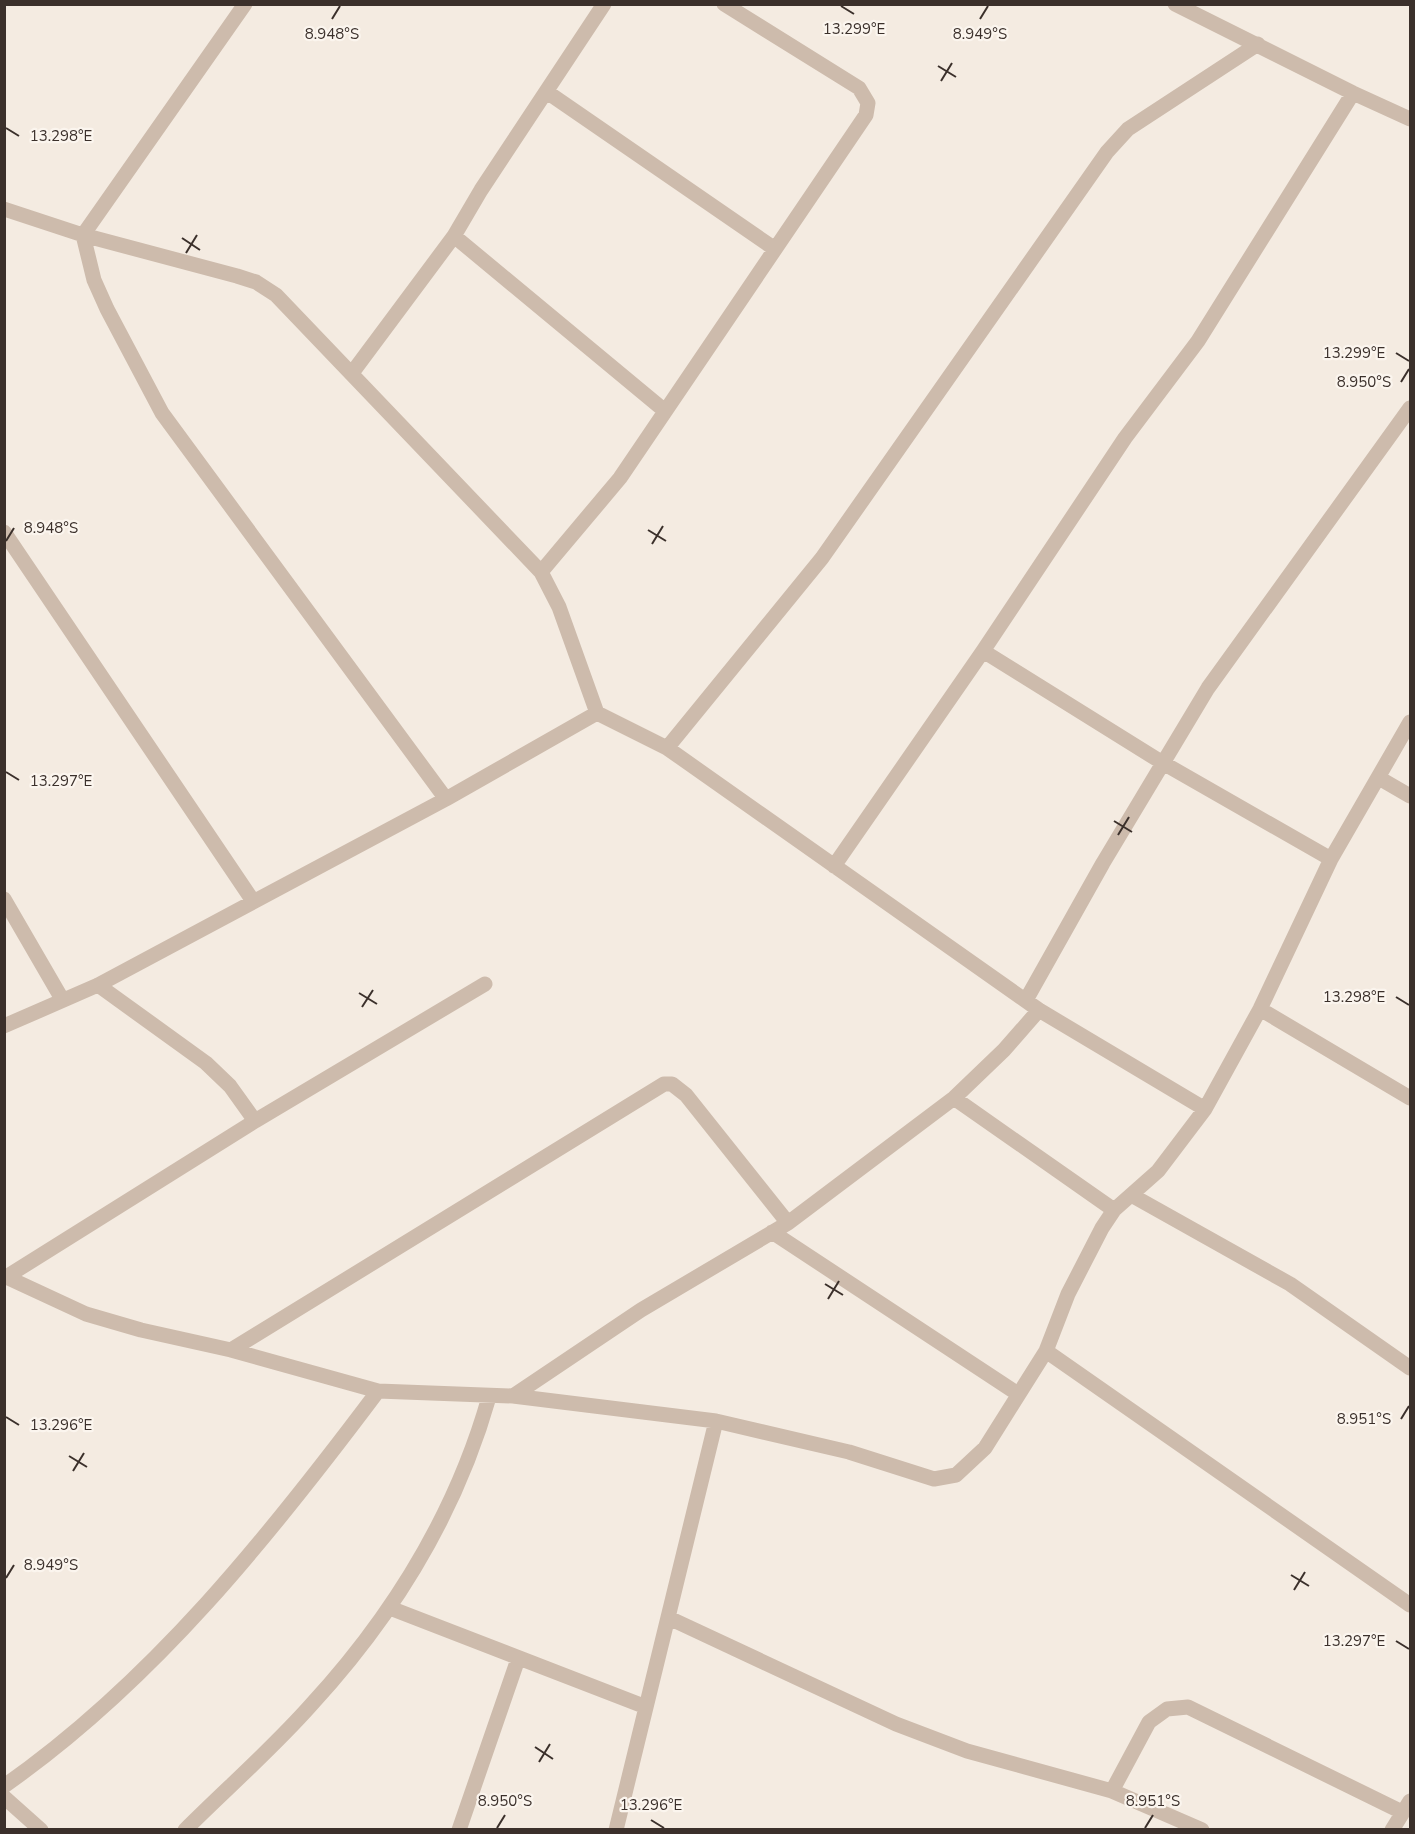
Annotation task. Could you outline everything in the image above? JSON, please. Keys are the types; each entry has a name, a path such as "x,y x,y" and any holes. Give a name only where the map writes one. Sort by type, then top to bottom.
{"street":[{"path":"352,373 454,236 481,190 604,4"},
{"path":"541,573 620,478 866,115 868,102 859,88 724,4"},
{"path":"1175,4 1410,119"},
{"path":"240,6 83,235 94,280 162,413 446,800"},
{"path":"667,748 822,558 1107,152 1128,129 1258,44"},
{"path":"547,92 775,249"},
{"path":"834,867 983,651 1125,438 1197,340 1353,93"},
{"path":"4,208 83,235 256,282 276,296 541,573 559,607 597,713 667,748 1039,1010 1205,1109"},
{"path":"454,236 665,411"},
{"path":"1026,1000 1163,763 1221,670 1410,408"},
{"path":"4,532 253,901"},
{"path":"983,651 1163,763 1331,859"},
{"path":"4,1026 98,985 446,800 597,713"},
{"path":"5,1277 86,1314 141,1330 231,1350 378,1391 489,1397 513,1396 716,1421 792,1437 934,1479 956,1475 985,1448 1046,1351 1082,1264 1114,1210 1133,1196 1158,1171 1205,1109 1260,1010 1331,859 1410,722"},
{"path":"1379,778 1410,796"},
{"path":"4,899 62,999"},
{"path":"5,1277 255,1121 485,984"},
{"path":"98,985 206,1063 230,1086 255,1121"},
{"path":"513,1396 641,1310 788,1223 954,1098 1005,1050 1039,1010"},
{"path":"1260,1010 1410,1098"},
{"path":"231,1350 664,1084 672,1084 686,1095 788,1223"},
{"path":"954,1098 1114,1210"},
{"path":"1133,1196 1290,1284 1410,1368"},
{"path":"772,1232 1018,1394"},
{"path":"1046,1351 1410,1605"},
{"path":"4,1786 62,1744 198,1613 292,1502 378,1391"},
{"path":"185,1830 312,1705 390,1608 445,1513 478,1436 489,1397"},
{"path":"616,1830 716,1421"},
{"path":"390,1608 646,1707"},
{"path":"669,1618 896,1724 967,1750 1112,1791 1202,1830"},
{"path":"459,1830 518,1659"},
{"path":"1112,1791 1149,1722 1167,1708 1188,1707 1406,1807 1392,1830"},
{"path":"4,1797 41,1830"}]}
